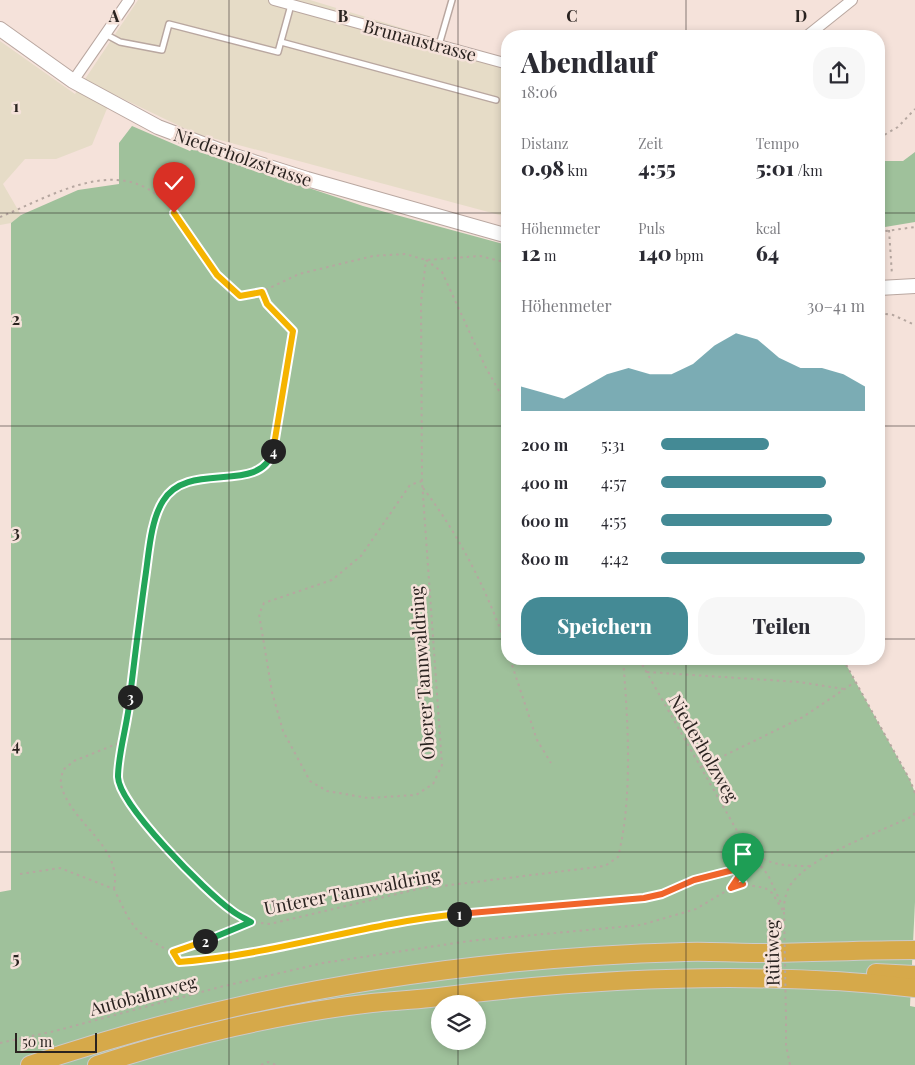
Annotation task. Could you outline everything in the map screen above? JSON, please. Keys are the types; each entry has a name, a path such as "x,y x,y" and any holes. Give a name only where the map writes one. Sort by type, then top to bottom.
{"highway":[{"path":"728,951 748,944 915,940"},
{"path":"30,1065 184,1018 330,987 507,963 625,955 728,951 750,953 915,950"},
{"path":"373,1003 395,994 470,985 625,974 762,970 915,975"},
{"path":"97,1065 201,1036 300,1015 373,1003 544,986 714,979 819,981 915,988"}],"main road":[{"name":"Niederholzstrasse","path":"0,30 73,81 158,127 232,156 501,234"},
{"path":"886,288 915,286"}],"street":[{"name":"Brunaustrasse","path":"274,0 501,62"},
{"path":"814,30 852,0"},
{"path":"73,81 124,2"}],"lane":[{"path":"439,45 452,0"},
{"path":"105,34 120,42 162,50 169,24 278,52 291,5"},
{"path":"281,42 496,100"}],"path":[{"path":"885,135 898,127 915,109"},
{"path":"0,217 76,185 102,179 134,181 158,197 174,213 217,275 240,296 262,292 299,274 373,256 405,254 426,260 480,256 501,261"},
{"path":"885,231 915,227"},
{"path":"886,288 889,230"},
{"path":"426,260 442,272 485,366 501,395"},
{"name":"Oberer Tannwaldring","path":"422,481 410,485 362,556 332,580 264,603 259,614 272,692 282,731 310,781 327,792 368,798 416,795 433,784 442,765 422,481 421,302 426,260"},
{"name":"Unterer Tannwaldring","path":"262,292 267,304 293,331 272,454 263,468 250,475 208,477 182,483 163,501 152,535 118,778 124,796 157,838 204,886 231,910 251,922 270,924 418,889 605,866 618,857 625,828 627,738 623,665"},
{"path":"885,314 893,315 915,325"},
{"path":"423,488 441,512 495,612 501,630"},
{"path":"512,665 537,740 551,763"},
{"name":"Niederholzweg","path":"642,665 748,850"},
{"path":"846,665 910,780 915,793"},
{"path":"646,672 799,682 844,689"},
{"path":"700,767 803,717 856,682"},
{"path":"124,741 74,761 63,770 61,785 74,809 111,859 116,876 114,889 136,932 153,944 173,952 179,962 218,959 421,917 644,898 662,894 694,880 745,867"},
{"path":"784,912 786,895 790,885 811,866 842,848 913,816 915,812"},
{"path":"748,850 763,860 777,865 811,866"},
{"name":"Autobahnweg","path":"731,888 745,867 748,850"},
{"name":"Rütiweg","path":"748,850 768,875 784,912 786,1045 790,1065"},
{"path":"20,874 60,868 114,889"},
{"name":"Autobahnweg","path":"0,1043 56,1032 220,987 323,963 469,940 641,925 696,909 731,888 743,884 765,888 772,892 784,912"},
{"path":"173,952 251,922"},
{"path":"261,1065 268,1062 276,1065"}],"shaded area":[{"path":"138,0 310,0 501,58 501,215 194,133 113,94 92,145 56,159 25,159 3,184 21,215 11,223 0,225 0,41 75,94"}],"green space":[{"path":"132,126 190,151 192,149 363,206 501,243 501,665 846,665 910,780 915,793 915,902 910,1006 915,1007 915,1065 0,1065 0,892 11,890 11,223 21,215 78,190 119,184 119,143"},
{"path":"915,152 915,222 885,227 885,161 903,161"}],"route":[{"path":"174,213 217,275 240,296 262,292 267,304 293,331 283,400 272,454 263,468 250,475 208,477 182,483 163,501 152,535 135,649 128,720 118,778 124,796 157,838 204,886 231,910 251,922 173,952 179,962 218,959 421,917 644,898 662,894 694,880 713,877 745,867 731,888 743,884"}]}
